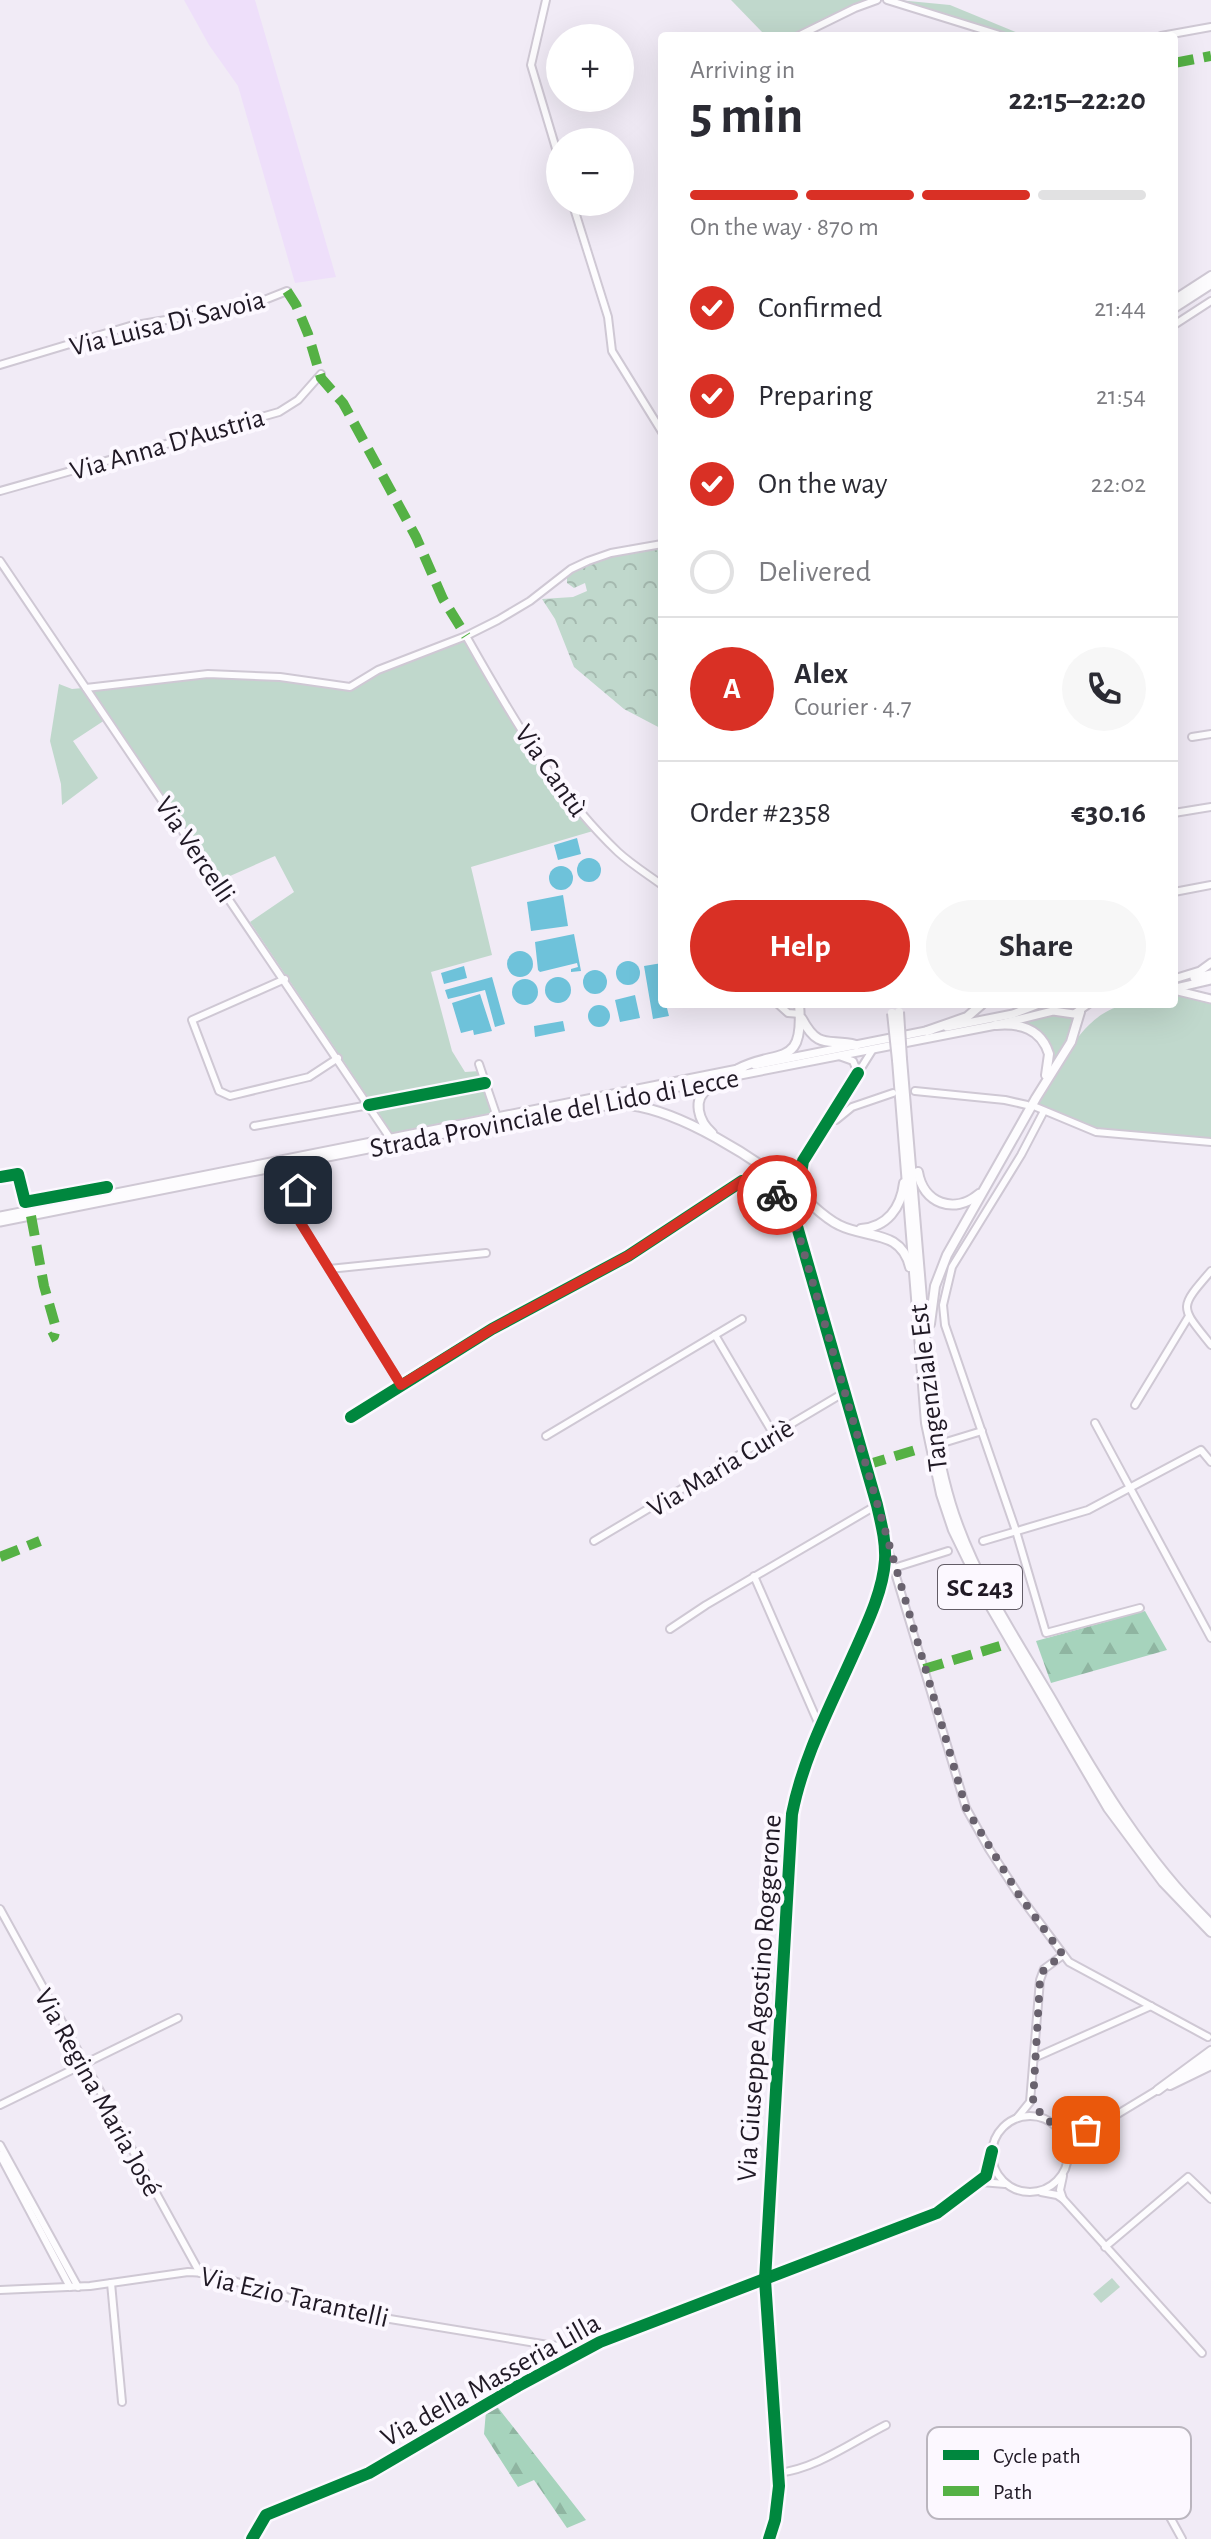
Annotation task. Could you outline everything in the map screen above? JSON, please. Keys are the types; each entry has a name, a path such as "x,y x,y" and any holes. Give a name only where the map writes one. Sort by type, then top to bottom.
{"highway":[{"path":"1178,297 1211,276"},
{"path":"1178,305 1211,284"},
{"path":"799,1008 816,1037 827,1043 856,1045"},
{"path":"722,1141 703,1126 698,1107 706,1090 747,1064 774,1059 788,1052 799,1032 799,1008"},
{"path":"895,1008 898,1048"},
{"path":"895,1008 898,1048"},
{"path":"927,1031 967,1017 977,1008"},
{"path":"928,1365 930,1309 940,1271 991,1177 1071,1042 1080,1012"},
{"path":"996,1025 1013,1024 1029,1029 1047,1047 1049,1068 1036,1102"},
{"name":"Tangenziale Est","path":"898,1048 938,1456 958,1525 975,1565 1120,1814 1176,1887 1210,1922"},
{"path":"569,1109 614,1104 642,1107 722,1141 757,1162 834,1223 884,1236 901,1247 908,1258 917,1307"},
{"path":"907,1134 920,1181 925,1192 934,1200 955,1205 967,1202 991,1177"},
{"path":"849,1229 874,1227 895,1210 903,1188 907,1134"},
{"name":"Tangenziale Est","path":"907,1134 926,1423 932,1458 953,1530 971,1571 1108,1808 1147,1862 1211,1934"},
{"path":"1162,2088 1211,2051"},
{"path":"1162,2088 1211,2062"}],"main road":[{"path":"1178,979 1200,971 1211,963"},
{"path":"1178,979 1211,974"},
{"path":"1178,988 1211,980"},
{"path":"1178,990 1211,999"},
{"path":"872,1046 1029,1008"},
{"path":"1057,1008 1061,1012"},
{"path":"872,1046 996,1025 1048,1011 1070,1014 1084,1008"},
{"name":"Strada Provinciale del Lido di Lecce","path":"0,1222 569,1109 856,1045 872,1046"},
{"name":"Strada Provinciale del Lido di Lecce","path":"0,1216 497,1117 839,1056 872,1046"}],"street":[{"path":"546,0 531,65 550,128"},
{"path":"806,32 877,0"},
{"path":"887,0 990,32"},
{"path":"1178,33 1211,27"},
{"path":"576,216 608,317 612,351 658,426"},
{"name":"Via Luisa Di Savoia","path":"0,365 130,326 249,306 287,291"},
{"path":"1178,322 1211,301"},
{"name":"Via Anna D'Austria","path":"0,491 279,412 298,400 321,374"},
{"path":"86,688 208,674 280,677 344,688 390,665 466,636 530,601 557,579 588,561 611,553 658,545"},
{"name":"Via Vercelli","path":"0,561 390,1138"},
{"name":"Via Cantù","path":"466,636 524,732 569,798 620,854 658,882"},
{"path":"1192,737 1211,734"},
{"path":"1178,812 1211,807"},
{"path":"1178,891 1211,885"},
{"path":"285,979 192,1020 219,1091 230,1096 309,1077 338,1058"},
{"name":"Via Giuseppe Agostino Roggerone","path":"769,2539 775,2520 778,2473 765,2280 792,1814 806,1762 863,1632 879,1589 885,1561 884,1534 877,1505 796,1225 795,1205 803,1161 872,1046"},
{"path":"839,1056 853,1061 858,1073"},
{"path":"479,1064 497,1117"},
{"path":"915,1091 1027,1105"},
{"path":"829,1120 836,1120 852,1107 893,1093"},
{"path":"1036,1102 1044,1111 1096,1132 1211,1142"},
{"path":"254,1126 369,1105"},
{"path":"1044,1111 1021,1155 952,1267 945,1288 945,1325 1016,1531 1046,1633 1140,1608"},
{"path":"301,1162 297,1217 401,1385"},
{"path":"351,1417 492,1329 628,1256 742,1181 753,1180 795,1205"},
{"path":"329,1269 486,1253"},
{"path":"1211,1271 1188,1297 1185,1305 1189,1316 1211,1345"},
{"path":"1135,1405 1189,1316"},
{"path":"546,1436 742,1319"},
{"path":"715,1335 774,1435"},
{"name":"Via Maria Curiè","path":"594,1541 845,1392"},
{"path":"1095,1423 1211,1638"},
{"path":"946,1442 982,1431"},
{"path":"983,1541 1088,1510 1201,1450 1211,1462"},
{"path":"670,1629 877,1505"},
{"path":"884,1534 966,1808 1019,1895 1069,1962 1208,2037"},
{"path":"894,1568 948,1551"},
{"path":"754,1576 820,1728"},
{"name":"Via Regina Maria José","path":"0,1909 200,2273"},
{"path":"978,2183 989,2172 999,2132 1029,2106 1040,1980 1044,1969 1063,1955"},
{"path":"1034,2058 1151,2006"},
{"path":"0,2105 178,2018"},
{"path":"1063,2199 1060,2190 1068,2158 1078,2139 1162,2088"},
{"path":"1032,2093 1034,2105 1065,2140 1068,2158"},
{"path":"1017,2118 1030,2116 1074,2131 1098,2125"},
{"path":"0,2145 74,2287"},
{"path":"992,2151 995,2170 1007,2184 1016,2190 1053,2194 1063,2199 1202,2353"},
{"path":"0,2155 74,2287"},
{"path":"1034,2192 1049,2187 1065,2170"},
{"path":"1105,2247 1188,2177 1211,2199"},
{"path":"978,2183 1007,2184"},
{"name":"Via della Masseria Lilla","path":"252,2539 266,2515 369,2473 588,2348 937,2213 978,2183"},
{"name":"Via Ezio Tarantelli","path":"0,2290 74,2287 200,2273 223,2276 323,2308 548,2345 588,2348"},
{"path":"111,2283 122,2402"},
{"path":"778,2473 790,2472 812,2463 886,2425"},
{"path":"1171,2519 1182,2539"}],"shaded area":[{"path":"184,0 255,0 336,277 295,283 238,86 209,45"}],"green space":[{"path":"731,0 872,0 803,32 762,32"},
{"path":"898,0 950,5 1015,32 1002,32"},
{"path":"658,547 658,727 624,709 574,667 555,619 542,599 573,597 587,591 585,583 574,588 567,583 567,577 589,564"},
{"path":"462,639 565,798 593,831 471,867 492,955 431,972 452,1051 465,1072 480,1071 483,1083 371,1102 250,922 294,892 275,856 221,880 92,691 208,677 296,682 347,691 377,673"},
{"path":"59,684 72,689 83,688 105,720 73,741 98,778 62,805 61,784 50,741"},
{"path":"1178,995 1189,995 1211,1003 1211,1139 1108,1132 1038,1106 1074,1043 1098,1017 1113,1009 1178,1008"},
{"path":"1053,1013 1074,1019 1053,1067 1052,1052 1020,1022"},
{"path":"475,1088 486,1091 491,1113 391,1133 374,1105"},
{"path":"1145,1611 1167,1650 1051,1683 1036,1641"},
{"path":"1112,2278 1120,2287 1101,2303 1093,2294"},
{"path":"496,2405 586,2520 567,2528 534,2480 518,2487 484,2434 486,2411"}],"water":[{"path":"577,838 581,854 558,860 554,845"},
{"path":"589,858 598,861 601,870 598,879 589,882 580,879 577,870 580,861"},
{"path":"561,866 570,869 573,878 570,887 561,890 552,887 549,878 552,869"},
{"path":"563,895 568,926 531,931 527,902"},
{"path":"574,934 581,971 571,972 571,969 578,967 577,963 540,972 535,942"},
{"path":"520,951 529,955 533,964 529,973 520,977 511,973 507,964 511,955"},
{"path":"623,961 633,961 640,968 640,978 633,985 623,985 616,978 616,968"},
{"path":"658,964 658,1008 667,1008 669,1016 653,1019 644,966"},
{"path":"464,966 467,978 444,984 441,973"},
{"path":"595,970 604,973 607,982 604,991 595,994 586,991 583,982 586,973"},
{"path":"492,977 505,1024 495,1027 485,990 448,999 445,990"},
{"path":"558,977 567,981 571,990 567,999 558,1003 549,999 545,990 549,981"},
{"path":"525,979 534,983 538,992 534,1001 525,1005 516,1001 512,992 516,983"},
{"path":"480,994 492,1031 474,1035 473,1030 461,1033 452,1003"},
{"path":"635,995 640,1018 620,1022 615,1000"},
{"path":"599,1005 607,1008 610,1016 607,1024 599,1027 591,1024 588,1016 591,1008"},
{"path":"563,1021 565,1031 535,1037 534,1026"}],"marked path":[{"path":"1178,62 1211,56"},
{"path":"287,291 308,334 321,378 343,403 416,537 443,599 466,636"},
{"path":"31,1216 44,1286 56,1328 54,1336 50,1338"},
{"path":"866,1465 919,1449"},
{"path":"0,1557 40,1541"},
{"path":"924,1669 1000,1646"}],"cycle path":[{"path":"769,2539 779,2486 765,2280 792,1814 810,1752 874,1607 885,1560 877,1505 794,1216 803,1161 858,1073"},
{"path":"369,1105 485,1083"},
{"path":"0,1177 18,1174 25,1202 107,1187"},
{"path":"351,1417 492,1329 628,1256 742,1181 753,1180 795,1205"},
{"path":"252,2539 266,2515 369,2473 600,2342 937,2213 986,2176 992,2151"}],"way so far":[{"path":"777,1195 795,1205 796,1225 966,1808 1019,1895 1063,1955 1044,1969 1040,1980 1033,2102 1037,2110 1056,2127 1086,2130"}],"route":[{"path":"298,1190 297,1217 401,1385 492,1329 628,1256 742,1181 753,1180 777,1195"}]}
